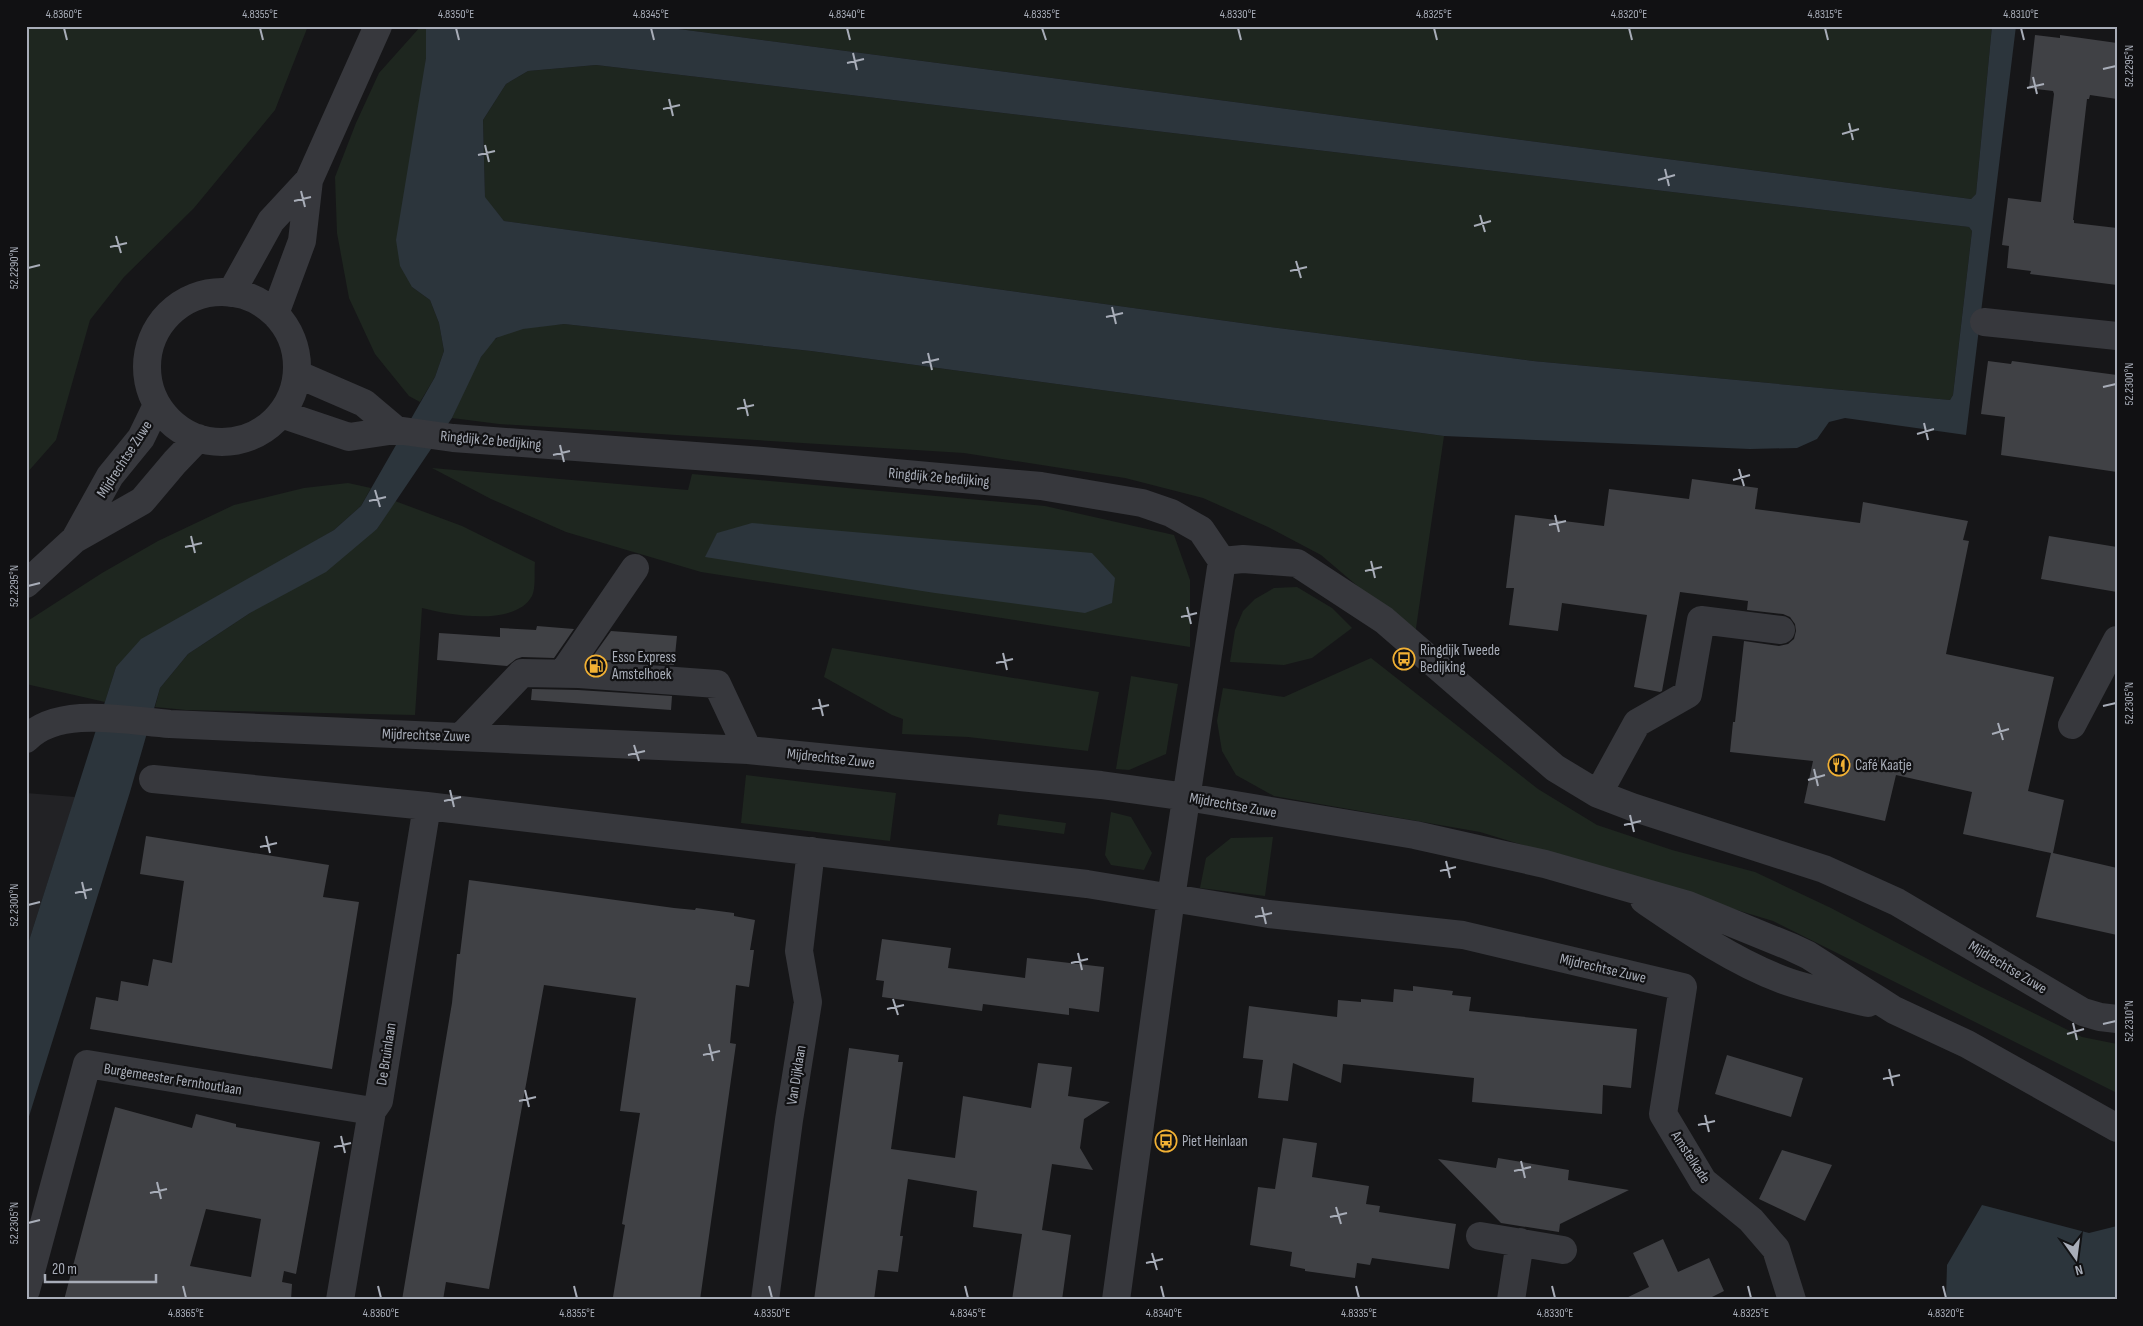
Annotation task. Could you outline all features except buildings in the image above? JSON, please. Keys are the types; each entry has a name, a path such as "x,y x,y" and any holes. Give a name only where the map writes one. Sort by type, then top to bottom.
{"street":[{"path":"275,314 302,241 309,180 378,26"},
{"path":"231,293 271,221 309,180"},
{"path":"231,293 258,301 275,314 288,331 296,352 297,374 292,395 281,414 264,430 244,439 221,442 198,438 176,426 157,405 148,379 149,352 159,326 178,306 204,294 231,293"},
{"path":"1984,322 2117,336"},
{"path":"297,374 364,403 396,430"},
{"name":"Mijdrechtse Zuwe","path":"75,539 110,476 140,438 157,405"},
{"name":"Ringdijk 2e bedijking","path":"281,414 349,436 396,430 453,438 737,459 1041,486 1142,503 1171,513 1201,530 1222,561"},
{"name":"Mijdrechtse Zuwe","path":"26,584 75,539 142,501 198,438"},
{"name":"Mijdrechtse Zuwe","path":"1222,561 1243,558 1297,563 1384,620 1555,768 1598,794 1632,807 1824,869 1898,902 2083,1012 2117,1019"},
{"path":"1116,1300 1171,898 1222,561"},
{"path":"563,673 636,568"},
{"path":"1598,794 1637,723 1688,694 1701,620 1781,630"},
{"path":"2072,724 2117,640"},
{"path":"461,737 522,672 563,673 717,684 748,750"},
{"name":"Mijdrechtse Zuwe","path":"26,739 47,725 67,719 92,718 170,724 748,750 1101,785 1187,797 1416,835 1545,864 1630,890 1688,905 1800,951 1894,1010 1967,1044 2117,1128"},
{"name":"Mijdrechtse Zuwe","path":"153,779 427,806 1087,884 1269,914 1463,935 1683,986"},
{"name":"De Bruinlaan","path":"340,1300 372,1111 379,1101 427,806"},
{"name":"Van Dijklaan","path":"765,1300 789,1120 808,1002 799,951 811,851"},
{"name":"Amstelkade","path":"1683,986 1663,1114 1704,1182 1751,1220 1776,1249 1792,1300"},
{"name":"Burgemeester Fernhoutlaan","path":"26,1290 87,1064 372,1111"},
{"path":"1480,1236 1563,1250"},
{"path":"1511,1300 1520,1242"}],"shaded area":[{"path":"26,26 308,26 275,110 194,208 124,277 90,320 56,440 26,474"},
{"path":"421,26 426,26 426,58 412,287 430,300 439,323 444,351 435,377 420,402 409,396 375,354 349,298 337,233 335,177 356,123 379,73"},
{"path":"426,26 656,26 1971,199 1976,194 1992,26 2016,26 1966,435 1845,418 1829,422 1817,439 1797,448 1750,449 1444,436 811,351 564,324 523,329 496,338 481,357 452,418 377,529 326,572 250,613 188,654 160,688 130,792 26,1126 26,950 116,667 141,639 334,530 361,506 435,377 444,351 439,323 430,300 412,287 400,266 396,240 426,58","holes":["596,65 1969,227 1972,231 1953,395 1950,400 1533,361 1278,328 504,221 485,197 483,120 506,84 528,71"]},
{"path":"656,26 1992,26 1976,194 1971,199"},
{"path":"596,65 1969,227 1972,231 1953,395 1950,400 1533,361 1278,328 504,221 485,198 483,120 506,84 528,71"},
{"path":"564,324 811,351 1444,436 1415,635 1321,555 1268,527 1203,498 1125,478 964,453 499,424 452,418 478,363 491,343 504,334 513,331"},
{"path":"432,468 688,490 692,474 1045,506 1174,535 1190,580 1190,647 701,572 566,532 491,499"},
{"path":"348,483 371,488 361,506 334,530 262,572 116,667 105,702 26,684 26,622 102,573 158,541 234,505 304,488"},
{"path":"395,501 462,526 535,562 532,596 524,606 511,612 481,616 422,608 415,715 186,710 155,707 160,688 188,654 377,529"},
{"path":"752,523 1092,553 1115,578 1112,603 1085,613 935,593 705,557 717,533"},
{"path":"1297,587 1332,608 1352,628 1312,658 1284,665 1230,662 1235,630 1243,611 1255,599 1274,588"},
{"path":"832,648 1099,692 1088,751 968,737 902,734 903,719 892,715 824,677"},
{"path":"1371,658 1538,789 1597,825 1672,850 1755,872 1831,908 1979,986 2082,1037 2117,1044 2117,1093 1773,921 1480,832 1274,796 1236,775 1222,751 1217,721 1223,688 1284,697"},
{"path":"1131,676 1178,684 1166,754 1129,770 1116,769"},
{"path":"746,775 896,793 890,841 741,823"},
{"path":"26,793 75,797 26,950"},
{"path":"1111,812 1131,817 1152,853 1144,870 1111,865 1105,855"},
{"path":"999,814 1066,823 1064,834 997,825"},
{"path":"1273,837 1265,896 1200,888 1206,858 1231,838"},
{"path":"1982,1205 2089,1233 2117,1226 2117,1300 1946,1300 1947,1265"}],"place":[{"name":"Ringdijk Tweede Bedijking","path":"1404,659"},
{"name":"Esso Express Amstelhoek","path":"596,666"},
{"name":"Café Kaatje","path":"1839,765"},
{"name":"Piet Heinlaan","path":"1166,1141"}]}
